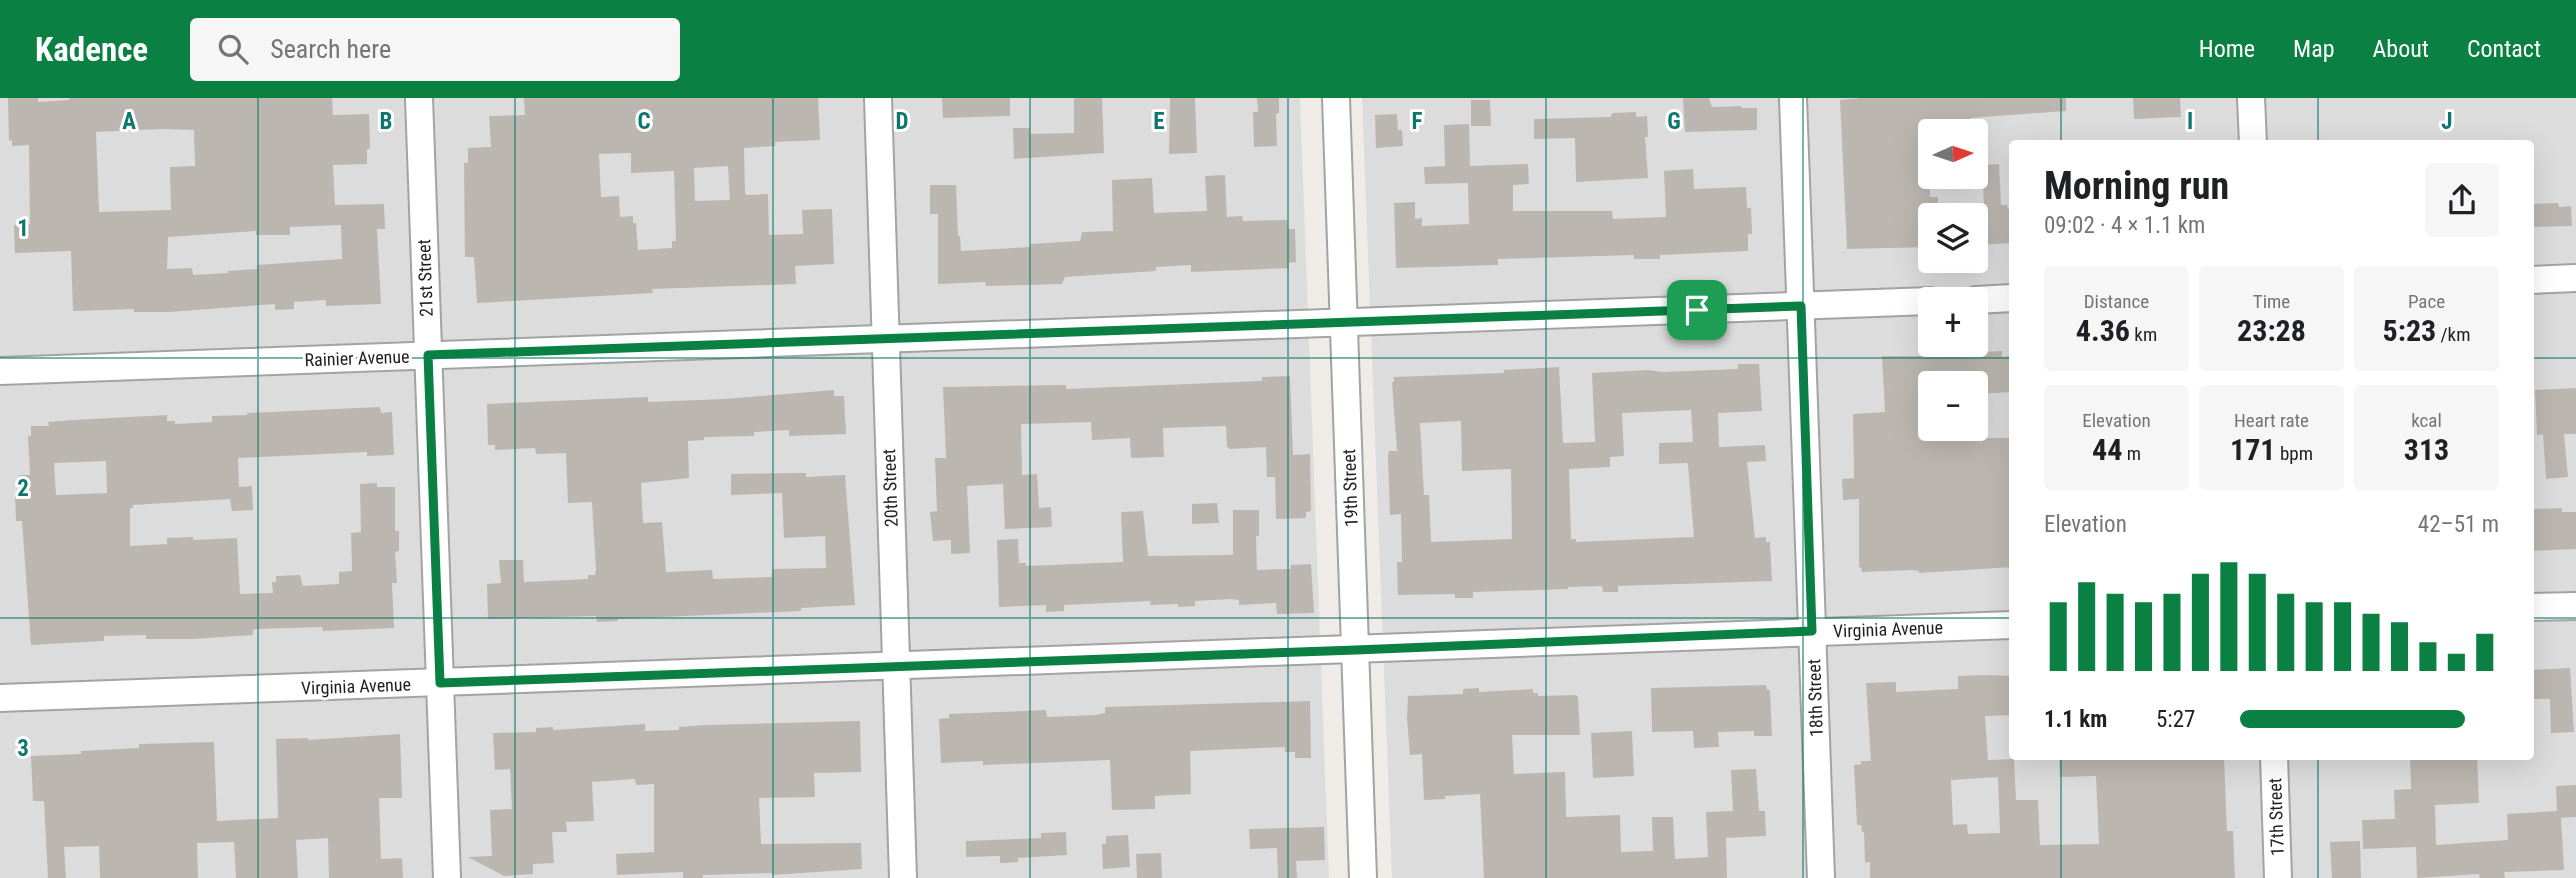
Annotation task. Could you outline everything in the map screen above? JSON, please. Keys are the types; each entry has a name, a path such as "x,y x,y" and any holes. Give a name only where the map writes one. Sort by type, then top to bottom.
{"street":[{"name":"21st Street","path":"419,98 447,878"},
{"name":"20th Street","path":"878,98 903,878"},
{"name":"19th Street","path":"1336,98 1363,878"},
{"name":"18th Street","path":"1793,98 1821,878"},
{"path":"2251,98 2253,140"},
{"path":"2534,280 2576,278"},
{"path":"1988,299 2009,298"},
{"name":"Rainier Avenue","path":"0,371 1918,301"},
{"path":"2534,607 2576,606"},
{"name":"Virginia Avenue","path":"0,698 2009,625"},
{"name":"17th Street","path":"2274,760 2278,878"}],"shaded area":[{"path":"0,98 1300,98 1329,878 0,878"},
{"path":"1362,98 2576,98 2576,878 1392,878"}],"building":[{"path":"8,98 38,98 38,102 69,98 332,98 333,115 369,114 370,149 367,149 367,164 333,165 335,205 384,204 385,229 377,229 381,304 326,306 326,300 294,302 294,309 275,310 275,304 169,312 134,312 134,309 73,311 71,251 15,253 14,225 30,224 29,145 12,146 12,140 9,141","holes":["194,130 195,166 170,167 171,210 99,212 96,132","341,225 342,259 257,265 257,269 228,273 193,275 192,268 167,269 168,237 256,231 256,235 290,235 290,227"]},
{"path":"524,98 818,98 820,140 775,142 775,146 744,148 745,193 768,194 769,235 803,234 802,210 832,209 834,264 795,266 796,284 652,289 653,293 477,303 474,257 465,257 464,163 468,163 468,148 491,147 489,116 525,115","holes":["631,153 631,173 674,171 676,241 672,241 672,248 638,250 633,216 620,217 619,196 601,197 599,154","728,166 730,200 695,201 694,168"]},
{"path":"942,98 1010,98 1010,116 943,118"},
{"path":"1102,98 1104,153 1014,159 1013,128 1030,128 1030,134 1074,133 1074,99"},
{"path":"1170,98 1195,98 1197,153 1169,154"},
{"path":"1257,98 1279,98 1279,113 1276,114 1277,146 1254,147 1253,112 1258,112"},
{"path":"1683,98 1709,98 1712,107 1757,108 1757,130 1685,132"},
{"path":"2066,98 2066,111 1970,119 1918,119 1918,189 1930,189 1930,197 1938,197 1938,203 1918,203 1918,247 1847,249 1840,100"},
{"path":"2133,98 2180,98 2181,117 2134,119"},
{"path":"1471,100 1490,100 1491,126 1471,126"},
{"path":"1636,112 1636,117 1647,116 1648,137 1645,137 1648,178 1576,182 1575,138 1534,139 1534,119 1610,117 1613,113"},
{"path":"1397,114 1403,146 1376,148 1375,115"},
{"path":"1469,124 1470,166 1528,164 1529,184 1513,185 1513,211 1612,211 1613,219 1666,217 1664,171 1693,169 1694,189 1746,187 1747,208 1751,208 1752,234 1748,234 1748,251 1660,255 1660,259 1634,259 1634,255 1498,259 1498,265 1396,268 1394,203 1415,202 1415,219 1422,218 1422,226 1469,224 1468,183 1425,184 1424,167 1445,166 1444,125"},
{"path":"1999,164 2001,205 2007,205 2009,209 2009,243 1988,244 1988,203 1984,203 1983,189 1988,189 1988,165"},
{"path":"1225,175 1227,217 1242,216 1243,221 1287,220 1288,229 1295,229 1296,262 1288,263 1289,268 1191,272 1191,265 1156,267 1156,271 1065,277 1062,284 938,284 938,214 930,214 930,185 956,185 961,251 1080,241 1082,232 1113,231 1112,180 1152,178 1154,213 1207,211 1205,176"},
{"path":"2558,203 2559,207 2571,206 2572,226 2534,227 2534,204"},
{"path":"2002,351 2002,357 2009,356 2009,392 1988,393 1988,371 1918,371 1918,441 1988,441 1988,438 2009,438 2009,567 1919,573 1912,570 1862,572 1861,567 1859,568 1859,499 1843,500 1842,479 1854,478 1853,414 1885,412 1882,356 1988,357 1988,352"},
{"path":"1738,364 1759,364 1762,411 1718,413 1719,447 1765,445 1766,461 1747,462 1755,538 1766,537 1766,542 1770,542 1772,581 1618,586 1618,592 1603,592 1602,586 1473,592 1473,598 1455,598 1455,594 1398,595 1397,562 1402,562 1401,514 1390,515 1388,457 1389,451 1397,451 1392,382 1394,377 1504,373 1504,370 1559,367 1563,443 1595,442 1592,373 1738,369","holes":["1691,410 1693,442 1659,443 1659,464 1688,465 1694,537 1576,542 1576,539 1571,539 1569,469 1610,467 1610,457 1624,456 1622,413","1461,421 1462,471 1511,469 1512,539 1431,542 1429,495 1424,495 1420,423"]},
{"path":"1290,376 1293,455 1310,454 1311,511 1306,512 1306,518 1276,519 1275,477 1267,477 1266,447 1230,449 1227,447 1226,426 1163,428 1164,457 1131,458 1130,438 1092,440 1091,422 1021,424 1022,475 1037,474 1039,508 1051,507 1052,527 1005,529 1003,484 967,486 970,553 951,554 951,540 933,541 930,512 937,511 935,458 946,458 943,387 1066,385 1066,389 1262,381 1262,377"},
{"path":"2576,388 2576,434 2564,434 2568,477 2546,479 2543,434 2537,435 2535,390"},
{"path":"834,390 834,396 844,396 846,434 789,436 789,430 754,432 754,436 704,437 704,440 688,441 689,478 641,483 643,523 662,522 666,572 712,570 713,579 772,577 772,569 826,568 825,536 784,538 782,493 731,495 731,474 806,473 806,477 845,475 855,605 801,608 801,611 597,622 596,616 488,619 487,584 501,583 499,560 523,560 524,582 588,579 588,575 595,575 596,570 592,502 568,503 566,453 536,454 535,448 495,450 495,445 488,445 487,404 648,397 648,402 724,399"},
{"path":"380,407 381,413 392,412 394,455 367,456 367,452 238,458 239,487 252,486 253,510 232,511 230,499 133,505 133,508 130,508 130,546 167,544 167,538 237,538 240,594 273,593 272,582 276,582 276,576 300,575 303,586 339,584 339,572 352,571 351,533 361,532 360,484 377,483 377,487 395,487 395,531 399,531 399,551 395,552 397,583 392,583 394,628 323,631 322,627 256,629 253,630 253,635 192,639 146,639 146,635 104,636 104,641 31,645 22,521 16,521 15,495 19,495 19,475 30,475 28,436 31,436 31,426 49,426 48,422 167,415 167,421 175,421 175,424 212,422 212,416","holes":["106,461 107,493 56,495 54,463"]},
{"path":"1217,503 1219,523 1192,524 1192,504"},
{"path":"2562,508 2562,512 2576,512 2576,549 2534,551 2534,509"},
{"path":"1233,510 1259,510 1259,536 1256,536 1257,570 1291,569 1291,565 1311,564 1314,613 1277,614 1276,603 1239,605 1239,600 1231,599 1195,601 1195,606 1178,607 1178,604 1150,605 1151,601 1064,605 1064,611 1046,612 1046,605 999,607 997,540 1018,539 1019,563 1026,563 1026,566 1123,562 1121,512 1143,511 1148,556 1233,555"},
{"path":"2570,668 2574,732 2551,733 2550,699 2534,699 2534,670"},
{"path":"1958,676 2009,676 2009,715 1985,716 1988,760 2014,760 2016,800 2038,800 2040,845 2099,844 2096,776 2060,777 2059,760 2224,760 2227,831 2233,831 2235,878 1870,878 1870,862 1865,863 1864,832 1861,825 1857,825 1854,765 1861,764 1861,761 1871,761 1866,683 1896,682 1896,692 1958,689","holes":["1998,777 2000,833 1968,834 1967,824 1953,825 1951,780"]},
{"path":"1766,685 1767,690 1770,690 1772,736 1754,736 1754,731 1718,732 1719,747 1694,748 1693,731 1652,732 1651,688"},
{"path":"1479,688 1479,692 1533,689 1533,693 1538,693 1538,696 1578,697 1580,735 1512,735 1514,774 1565,772 1566,817 1620,815 1621,852 1653,851 1652,817 1673,817 1675,859 1708,857 1706,812 1733,811 1731,770 1756,769 1759,811 1765,811 1766,836 1726,838 1727,878 1484,878 1480,794 1424,800 1422,754 1410,755 1407,718 1408,696 1463,694 1463,689"},
{"path":"1310,701 1311,758 1295,758 1295,752 1285,752 1285,747 1190,751 1191,794 1155,796 1155,809 1112,810 1110,760 983,765 983,761 941,763 939,719 949,718 949,714 1046,710 1047,717 1096,715 1105,713 1105,707"},
{"path":"860,721 861,772 814,773 815,797 759,798 761,844 861,843 862,869 772,875 703,875 703,878 683,878 683,872 617,875 616,854 654,852 654,784 636,785 635,779 592,782 594,821 566,822 567,832 552,832 554,863 533,864 533,874 504,876 468,857 492,856 490,810 512,809 510,769 495,770 493,733 536,732 536,728 553,727 553,730 645,724 645,731 679,730 679,727 705,725"},
{"path":"1632,731 1634,776 1593,778 1591,733"},
{"path":"400,734 402,798 379,798 381,859 402,858 403,878 329,878 328,838 296,840 298,878 236,878 234,842 197,843 198,878 100,878 99,846 64,847 66,878 48,878 44,801 33,801 31,756 139,748 139,744 214,742 217,821 278,818 276,739 308,740"},
{"path":"2410,760 2477,760 2479,803 2435,805 2436,845 2508,840 2507,814 2557,811 2556,786 2576,785 2576,817 2561,818 2564,870 2504,872 2505,878 2480,878 2479,874 2417,878 2416,847 2363,849 2362,820 2395,819 2394,790 2411,789"},
{"path":"1324,827 1325,860 1296,861 1297,878 1278,878 1277,848 1250,849 1249,829"},
{"path":"1066,832 1067,855 1018,858 1018,862 1000,863 1000,856 966,857 966,841 1041,838 1041,833"},
{"path":"1128,835 1130,867 1103,869 1102,844 1106,844 1106,836"},
{"path":"2360,841 2361,878 2332,878 2330,842"},
{"path":"1161,853 1162,878 1137,878 1136,854"}],"route":[{"path":"1801,306 1812,631 440,683 428,355 1697,310 1801,306"}]}
